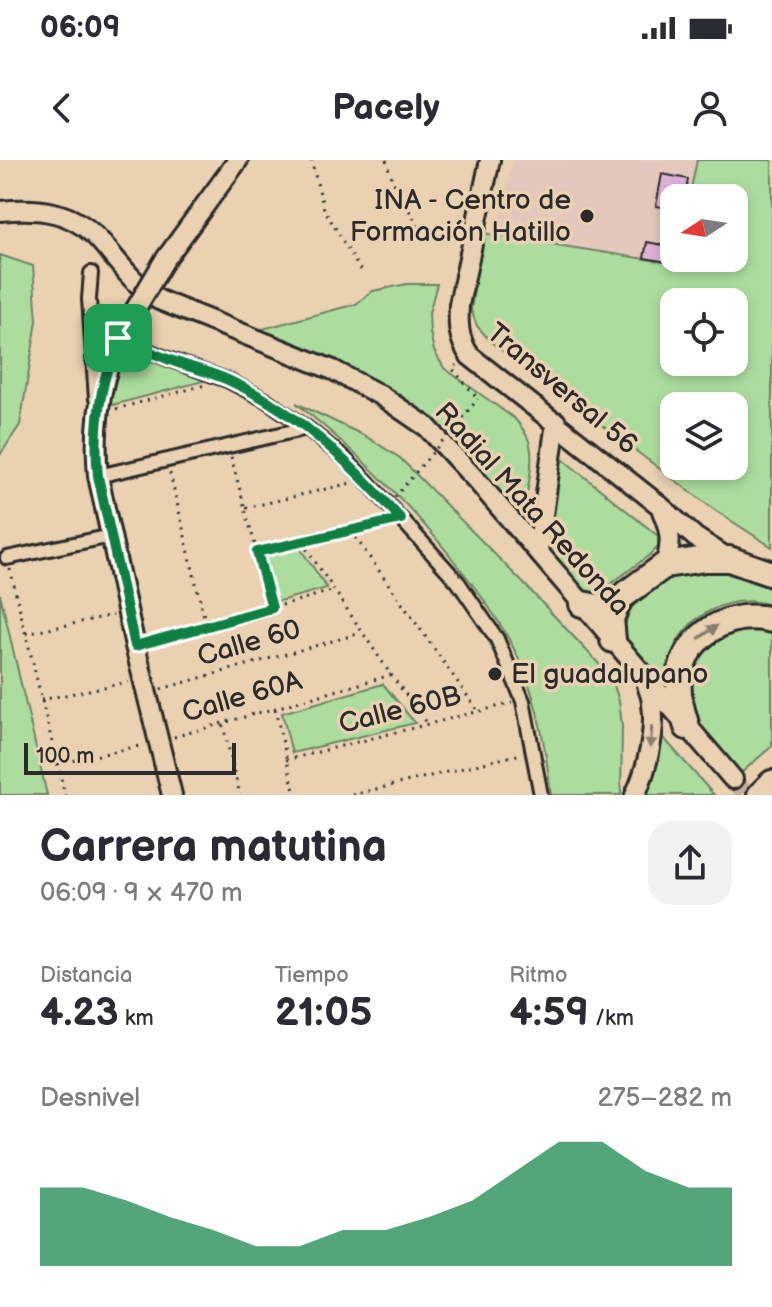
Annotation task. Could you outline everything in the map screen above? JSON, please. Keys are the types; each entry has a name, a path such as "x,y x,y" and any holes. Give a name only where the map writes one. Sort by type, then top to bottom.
{"highway":[{"path":"582,604 598,607 620,598 665,565 729,559 772,574"},
{"path":"613,640 611,618 620,598"},
{"path":"687,727 681,708 679,677 693,644 707,631 730,620 747,617 772,620"},
{"path":"760,795 772,783"}],"street":[{"path":"97,414 118,338 164,261 238,160"},
{"name":"Transversal 56","path":"490,160 459,305 460,339 470,356 556,422 695,537 729,559"},
{"name":"Radial Mata Redonda","path":"0,211 42,209 83,225 137,285 159,300 333,370 380,395 427,427 538,551 733,779"},
{"path":"91,273 89,314 97,414 95,449 98,476 172,795"},
{"path":"118,338 227,380 266,400 307,428 365,479 458,582 497,639 523,701 541,795"},
{"path":"538,551 556,422"},
{"path":"98,476 307,428"},
{"path":"659,505 671,534 665,565"},
{"path":"7,558 111,536"},
{"path":"635,795 650,749 652,705 646,678"}],"path":[{"path":"311,160 324,209 362,273"},
{"path":"386,160 393,182 420,229"},
{"path":"395,497 478,399 452,368"},
{"path":"97,414 227,380"},
{"path":"228,446 272,608"},
{"path":"167,460 206,625"},
{"path":"246,508 365,479"},
{"path":"257,552 401,519"},
{"path":"351,531 478,711"},
{"path":"302,542 361,633 428,724"},
{"path":"7,558 65,795"},
{"path":"135,646 335,590"},
{"path":"25,634 128,612"},
{"name":"Calle 60","path":"41,700 145,686 361,633"},
{"name":"Calle 60A","path":"58,764 158,741 391,675"},
{"name":"Calle 60B","path":"286,760 523,701"},
{"path":"275,708 295,795"},
{"path":"222,723 240,795"},
{"path":"352,795 533,751"}],"shaded area":[{"name":"INA - Centro de Formación Hatillo","path":"513,160 698,160 694,184 660,184 660,261 495,235"}],"green space":[{"path":"697,160 772,160 772,547 675,480 748,480 748,392 660,392 660,469 492,343 477,326 471,310 482,233 660,261 660,272 748,272 748,184 692,184"},
{"path":"0,255 33,266 37,321 20,425 0,455"},
{"path":"407,284 437,284 429,313 434,351 444,368 515,419 529,441 531,467 521,512 512,516 419,420 251,332 356,304 373,291"},
{"path":"120,346 215,378 101,408"},
{"path":"296,403 365,436 400,458 600,665 613,682 619,701 622,726 621,795 551,795 533,696 515,651 493,614 441,544 403,501 362,460"},
{"path":"559,456 658,536 658,547 651,554 601,591 583,591 544,543"},
{"path":"300,548 327,588 276,602 263,556"},
{"path":"698,567 720,569 772,582 772,605 740,602 724,605 697,620 676,644 669,662 668,685 622,634 631,609 644,594"},
{"path":"0,594 47,795 0,795"},
{"path":"728,626 772,631 772,746 740,774 690,716 686,678 700,645"},
{"path":"383,684 415,723 292,753 282,713"},
{"path":"661,735 714,795 647,795"}],"building":[{"path":"662,174 688,179 687,184 660,184"},
{"path":"660,185 660,207 656,206"},
{"path":"647,242 660,244 660,261 644,258"}],"tunnel":[{"path":"733,779 747,795"}],"place":[{"name":"INA - Centro de Formación Hatillo","path":"587,216"},
{"name":"El guadalupano","path":"495,674"}],"route":[{"path":"118,338 227,380 266,400 344,458 401,519 257,552 272,608 135,646 98,476 95,449 103,384 118,338"}]}
